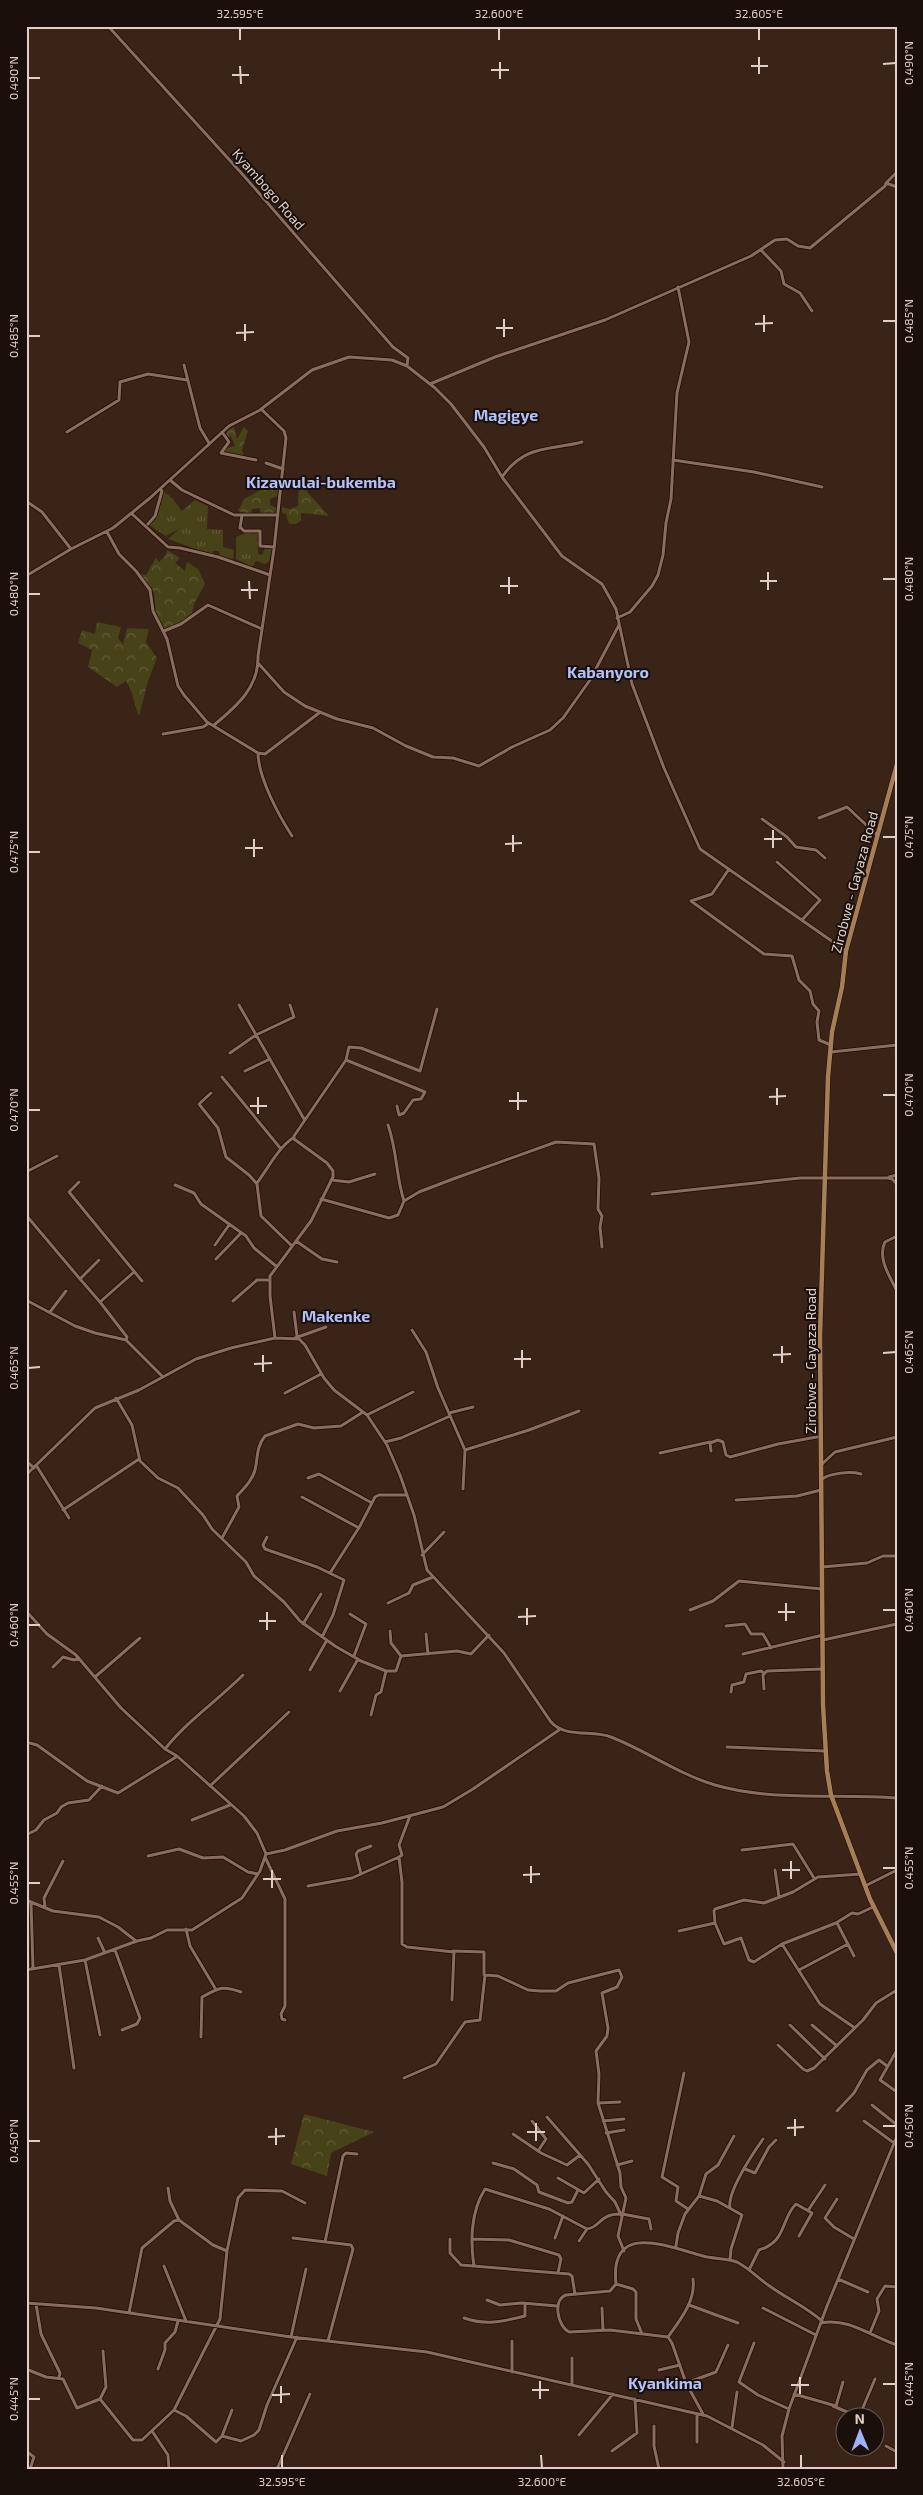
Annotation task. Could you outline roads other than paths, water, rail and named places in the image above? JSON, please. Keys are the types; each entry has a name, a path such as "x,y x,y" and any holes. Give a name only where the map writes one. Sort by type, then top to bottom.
{"street":[{"name":"Kyambogo Road","path":"108,26 244,176 393,347 408,358 407,366"},
{"path":"430,384 495,357 605,320 725,268 779,239 787,239 798,246 810,248 886,186 886,183 897,172"},
{"path":"886,183 897,188"},
{"path":"761,250 780,272 784,284 800,293 812,311"},
{"path":"617,618 630,612 658,575 671,499 677,393 689,342 678,287"},
{"path":"26,576 71,549 107,532 160,489 222,432 261,408 312,370 333,361 349,357 372,357 392,360 407,366 451,404 484,448 502,477 562,556 602,584 616,609 632,684 664,768 697,845 704,853 846,951"},
{"path":"184,365 200,428 209,443"},
{"path":"67,432 119,400 120,382 148,374 187,380"},
{"path":"214,725 230,713 251,686 258,670 278,516 285,434 261,408"},
{"path":"222,432 229,442 221,453 256,460"},
{"path":"502,477 508,467 528,453 544,447 561,447 582,442"},
{"path":"673,460 754,472 822,487"},
{"path":"266,463 283,469"},
{"path":"170,480 196,498 226,509 234,515 278,516"},
{"path":"148,524 155,516 162,491 160,489"},
{"path":"26,501 42,512 71,549"},
{"path":"131,514 168,547 218,557 270,576"},
{"path":"242,514 240,528 244,531 260,531 260,546 274,547"},
{"path":"107,532 119,554 136,570 150,590 153,611 171,652 178,686 193,708 210,723 258,753 268,752 319,713"},
{"path":"163,631 181,624 208,605 262,629"},
{"path":"258,663 291,698 319,713 373,728 406,746 433,757 453,758 476,766 484,764 512,747 550,730 563,718 590,680 619,625"},
{"path":"163,734 203,727 210,723"},
{"path":"258,753 270,793 292,836"},
{"name":"Zirobwe - Gayaza Road","path":"897,764 876,835 846,951 842,987 830,1052 820,1318 822,1637 825,1751 831,1795 873,1907 897,1953"},
{"path":"819,818 848,806 876,835"},
{"path":"762,819 796,846 816,850 825,858"},
{"path":"777,862 820,900 802,920"},
{"path":"728,870 712,894 691,901 764,954 792,956 799,980 810,991 813,1004 819,1011 817,1022 819,1040 831,1045"},
{"path":"239,1005 304,1119"},
{"path":"230,1053 256,1035 294,1017 290,1005"},
{"path":"256,1183 275,1160 281,1149 294,1137 304,1119 346,1060 348,1047 351,1045 420,1071 437,1009"},
{"path":"830,1052 897,1045"},
{"path":"245,1072 270,1059"},
{"path":"346,1060 425,1092 421,1099 413,1100 404,1113 399,1115 397,1106"},
{"path":"222,1077 281,1149"},
{"path":"211,1093 200,1104 218,1128 224,1153 256,1183 261,1216 292,1246"},
{"path":"388,1126 404,1201"},
{"path":"274,1338 270,1280 276,1266 311,1220 331,1180 333,1171 294,1137"},
{"path":"321,1199 389,1218 398,1215 404,1201 419,1192 453,1179 556,1142 594,1144 600,1178 598,1209 602,1216 600,1227 602,1247"},
{"path":"26,1172 57,1156"},
{"path":"331,1180 349,1182 375,1174"},
{"path":"652,1194 800,1178 888,1178 897,1174"},
{"path":"888,1178 897,1184"},
{"path":"79,1182 69,1192 142,1281"},
{"path":"175,1185 194,1194 201,1204 246,1236 254,1248 276,1266"},
{"path":"26,1215 114,1319 127,1337 126,1340"},
{"path":"215,1245 230,1225"},
{"path":"216,1259 241,1233"},
{"path":"897,1236 885,1242 883,1256 888,1276 897,1291"},
{"path":"296,1241 322,1259 337,1262"},
{"path":"80,1279 99,1260"},
{"path":"100,1302 134,1272"},
{"path":"233,1301 257,1280 270,1280"},
{"path":"50,1312 66,1291"},
{"path":"26,1300 75,1326 126,1340 162,1376"},
{"path":"294,1312 298,1335 295,1338"},
{"path":"26,1475 95,1408 139,1390 196,1359 231,1348 274,1338 295,1338 326,1327"},
{"path":"412,1330 426,1352 450,1415 466,1450 463,1489"},
{"path":"295,1338 304,1345 321,1374 334,1390 367,1415 385,1442 407,1495 425,1565 433,1577 514,1664 542,1710 559,1730"},
{"path":"284,1393 321,1374"},
{"path":"367,1415 412,1392"},
{"path":"116,1398 132,1426 139,1458 158,1478 178,1488 246,1562 254,1576 284,1602 303,1624 358,1659 386,1671 396,1671 401,1656"},
{"path":"385,1442 401,1438 473,1406"},
{"path":"466,1450 521,1433 579,1411"},
{"path":"222,1538 239,1507 237,1496 255,1472 257,1452 265,1436 298,1424 314,1428 341,1426 363,1412"},
{"path":"660,1453 718,1440 722,1442 726,1455 730,1457 778,1444 817,1437"},
{"path":"821,1465 834,1452 897,1437"},
{"path":"711,1442 712,1451"},
{"path":"63,1510 139,1458"},
{"path":"26,1461 35,1466 68,1518"},
{"path":"821,1480 832,1475 855,1472 861,1474"},
{"path":"308,1478 318,1473 372,1503"},
{"path":"736,1500 797,1496 821,1490"},
{"path":"330,1573 359,1528 372,1503 379,1495 407,1495"},
{"path":"302,1497 359,1528"},
{"path":"422,1555 444,1532"},
{"path":"267,1537 263,1545 265,1549 344,1580 333,1615 322,1637"},
{"path":"822,1567 867,1562 883,1556 897,1556"},
{"path":"388,1603 409,1593 413,1585 433,1577"},
{"path":"690,1610 713,1602 739,1581 822,1589"},
{"path":"303,1624 321,1594"},
{"path":"26,1610 47,1634 79,1658 121,1708 165,1750 177,1756 254,1828 285,1899 285,2006 281,2014 282,2019 285,2020"},
{"path":"350,1614 366,1624 354,1656"},
{"path":"726,1626 745,1624 751,1634 763,1634 771,1648"},
{"path":"743,1654 822,1637 897,1624"},
{"path":"390,1631 391,1643 401,1656"},
{"path":"426,1634 428,1654"},
{"path":"401,1656 457,1651 471,1654 489,1635"},
{"path":"95,1677 140,1638"},
{"path":"310,1670 327,1640"},
{"path":"53,1668 63,1657 74,1660 79,1658"},
{"path":"340,1691 358,1659"},
{"path":"731,1692 732,1685 744,1682 746,1674 761,1671 764,1673 823,1669"},
{"path":"371,1714 376,1695 381,1692 386,1671"},
{"path":"764,1673 764,1689"},
{"path":"165,1750 198,1713 208,1708 243,1675"},
{"path":"210,1786 289,1712"},
{"path":"266,1855 337,1831 432,1811 452,1802 559,1730 610,1737 690,1776 731,1789 786,1795 897,1798"},
{"path":"26,1742 37,1745 88,1781 118,1793 177,1756"},
{"path":"727,1747 825,1751"},
{"path":"26,1835 36,1830 44,1820 57,1813 61,1807 68,1803 89,1800 102,1786"},
{"path":"192,1820 230,1805"},
{"path":"404,2078 434,2066 465,2022 480,2020 484,1976 484,1952 407,1947 402,1944 400,1858 402,1855 399,1846 411,1815"},
{"path":"742,1850 793,1844 814,1878"},
{"path":"361,1874 356,1854 358,1851 371,1846"},
{"path":"148,1856 176,1849 192,1852 203,1858 223,1857 248,1872 258,1874"},
{"path":"26,1970 85,1960 137,1941 152,1938 167,1930 186,1928 192,1930 237,1903 245,1895 258,1874 266,1855"},
{"path":"308,1886 361,1874 400,1858"},
{"path":"46,1907 44,1898 63,1861"},
{"path":"775,1870 779,1897"},
{"path":"865,1886 897,1870"},
{"path":"861,1874 814,1878 793,1892 760,1904 744,1900 715,1909 715,1923 724,1944 742,1939 752,1962 782,1944 837,1923 852,1913 858,1914 873,1907"},
{"path":"26,1900 58,1912 99,1917 137,1941"},
{"path":"30,1902 33,1968"},
{"path":"679,1931 715,1923"},
{"path":"837,1923 854,1956"},
{"path":"186,1928 190,1946 215,1988"},
{"path":"98,1938 105,1953"},
{"path":"782,1944 820,2004 855,2028"},
{"path":"799,1970 848,1944"},
{"path":"115,1950 140,2018 137,2024 122,2030"},
{"path":"452,2000 453,1951"},
{"path":"85,1960 100,2035"},
{"path":"59,1965 74,2068"},
{"path":"484,1976 498,1976 531,1991 556,1991 568,1984 619,1970 622,1977 618,1987 602,1993 608,2028 607,2036 596,2051 598,2103 621,2188 626,2198 621,2214 618,2237 624,2250"},
{"path":"201,2037 201,1998 215,1988 227,1987 242,1992"},
{"path":"778,2046 805,2070 814,2068 855,2028 876,2002 897,1990"},
{"path":"790,2025 824,2059"},
{"path":"812,2025 837,2046"},
{"path":"897,2050 881,2082 897,2092"},
{"path":"837,2111 854,2093 867,2070 876,2061 880,2060 888,2066"},
{"path":"684,2073 662,2177 678,2187 676,2201 688,2209"},
{"path":"598,2103 620,2102"},
{"path":"872,2104 897,2125"},
{"path":"547,2117 599,2179 621,2214"},
{"path":"603,2121 624,2119"},
{"path":"532,2121 546,2139 538,2151"},
{"path":"864,2121 894,2143"},
{"path":"606,2133 624,2130"},
{"path":"513,2134 538,2151 567,2165 580,2155"},
{"path":"676,2246 679,2228 688,2209 699,2196 706,2174 718,2165 734,2136"},
{"path":"783,2469 782,2436 794,2394 838,2279 897,2136"},
{"path":"730,2208 731,2196 763,2139"},
{"path":"745,2169 755,2173 769,2147 776,2140"},
{"path":"325,2242 343,2156 346,2153 357,2154"},
{"path":"616,2165 632,2161"},
{"path":"493,2162 514,2169 537,2185 539,2192 568,2203 572,2202 578,2190"},
{"path":"558,2178 578,2190 586,2192 599,2179"},
{"path":"809,2210 825,2185"},
{"path":"168,2188 170,2201 179,2220 213,2245 227,2251"},
{"path":"474,2266 471,2245 475,2216 485,2189 549,2209 588,2229"},
{"path":"100,2399 134,2441 140,2441 174,2410 215,2325 220,2319 227,2251 238,2198 245,2190 282,2191 305,2203"},
{"path":"699,2196 741,2214 742,2217 731,2249 730,2260"},
{"path":"837,2200 825,2218 834,2227 854,2239"},
{"path":"749,2270 760,2250 768,2248 785,2228 794,2205 799,2205 809,2210 812,2215 799,2236"},
{"path":"579,2241 588,2229 594,2227 608,2214 621,2214 649,2219 650,2229"},
{"path":"555,2238 563,2216"},
{"path":"129,2313 142,2248 168,2225 179,2220"},
{"path":"293,2238 351,2245 354,2251 336,2306 328,2341"},
{"path":"450,2239 450,2253 453,2259 461,2265 558,2273 572,2276 575,2294"},
{"path":"472,2239 509,2240 559,2255 561,2259 558,2273"},
{"path":"700,2413 686,2383 672,2342 668,2337 603,2330 567,2332 562,2325 557,2306 562,2296 609,2292 616,2284 616,2264 624,2250 644,2242 676,2246 704,2257 730,2260 749,2270 821,2322 838,2322 897,2345"},
{"path":"164,2266 186,2322"},
{"path":"290,2337 306,2269"},
{"path":"668,2337 689,2305 694,2288 693,2279"},
{"path":"838,2279 868,2292"},
{"path":"616,2284 633,2289 636,2292 636,2318 643,2334"},
{"path":"870,2333 878,2311 878,2298 885,2286 897,2287"},
{"path":"487,2300 500,2305 525,2303 557,2306"},
{"path":"26,2303 96,2308 290,2337 427,2352 700,2413 732,2427 768,2449 784,2462"},
{"path":"464,2318 487,2324 511,2320 516,2317 525,2316 525,2303"},
{"path":"36,2304 41,2334 60,2373 59,2377"},
{"path":"689,2305 738,2323"},
{"path":"602,2308 603,2330"},
{"path":"763,2308 816,2335"},
{"path":"158,2369 165,2343 175,2332 178,2321"},
{"path":"222,2436 241,2441 254,2435 259,2430 267,2405 297,2337"},
{"path":"512,2341 512,2372"},
{"path":"754,2343 749,2351 739,2382 758,2395 789,2409"},
{"path":"686,2383 716,2372 728,2345"},
{"path":"26,2369 46,2377 59,2377 64,2381 69,2395 77,2408 100,2399 106,2387 103,2351"},
{"path":"572,2358 570,2382 572,2385"},
{"path":"659,2370 680,2365"},
{"path":"794,2394 833,2406 859,2418 874,2379"},
{"path":"833,2406 836,2406 842,2382"},
{"path":"732,2427 737,2392"},
{"path":"277,2469 310,2394"},
{"path":"579,2435 613,2394"},
{"path":"612,2451 637,2433 635,2399"},
{"path":"174,2410 186,2416 216,2442 222,2436 232,2410"},
{"path":"697,2442 697,2416 700,2413"},
{"path":"654,2426 654,2446 659,2469"},
{"path":"152,2431 168,2455 169,2469"},
{"path":"886,2446 895,2451 897,2446"},
{"path":"26,2451 34,2458 30,2469"}],"district":[{"name":"Magigye","path":"506,414"},
{"name":"Kizawulai-bukemba","path":"321,481"},
{"name":"Kabanyoro","path":"608,671"},
{"name":"Makenke","path":"336,1315"},
{"name":"Kyankima","path":"665,2382"}]}
